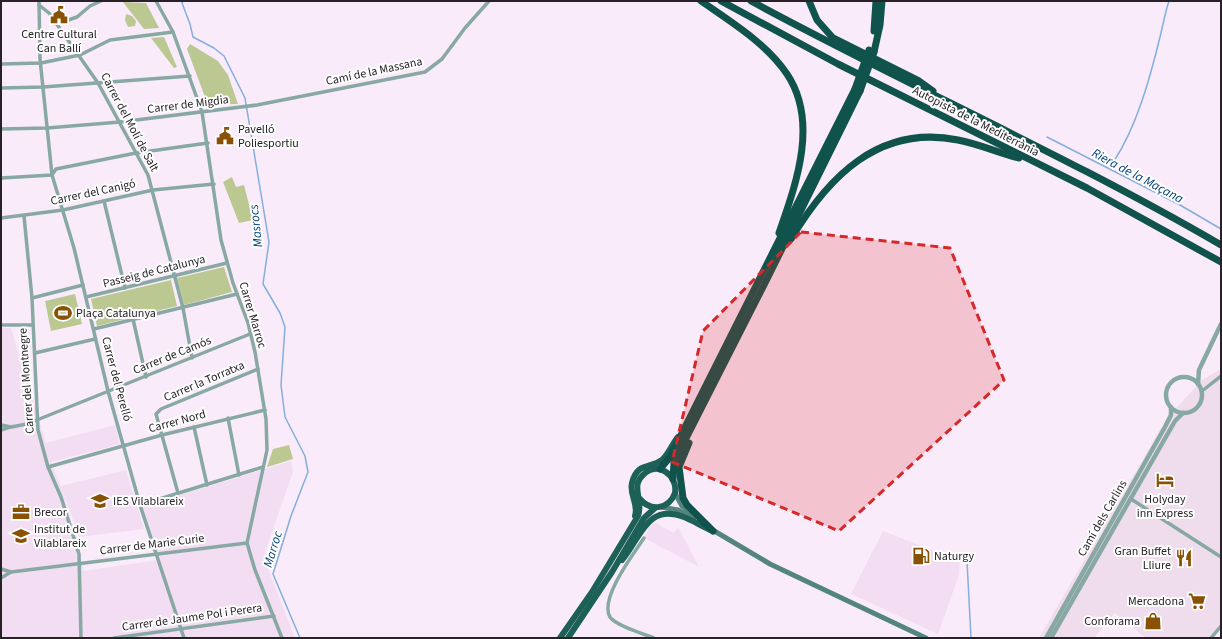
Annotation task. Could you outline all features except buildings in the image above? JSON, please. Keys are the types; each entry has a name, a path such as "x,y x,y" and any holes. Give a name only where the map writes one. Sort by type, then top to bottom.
{"highway":[{"path":"701,1 747,34 770,55 791,81 801,109 802,147 799,170 791,199 765,275"},
{"name":"Autopista de la Mediterrània","path":"720,1 838,64 1086,188 1221,262"},
{"name":"Autopista de la Mediterrània","path":"751,1 1104,181 1221,245"},
{"path":"809,1 817,20 833,38 919,81 953,105"},
{"path":"872,51 876,24 876,1"},
{"path":"568,638 612,572 644,518 658,507 670,502 675,493 673,479 674,463 857,90 880,25 882,1"},
{"path":"660,469 670,457 681,433 765,275 796,230 833,183 859,159 880,147 896,142 931,137 966,142 1027,160 1086,188"},
{"path":"702,407 700,420 680,462 679,475 684,502 713,531"},
{"path":"628,531 636,513 636,505 632,490 635,476 643,467 663,459 681,433"},
{"path":"560,638 592,592 641,510 637,487 640,478 647,471 660,469 670,474 673,479"},
{"path":"640,499 647,505 658,507"},
{"path":"612,572 629,552 649,521 661,514 677,515 713,531"}],"main road":[{"path":"675,493 679,502 685,509 713,531"},
{"path":"658,507 678,510 764,562 926,638"}],"street":[{"path":"57,24 77,17 90,6 101,1"},
{"name":"Carrer Marroc","path":"156,1 173,32 202,112 227,263 250,334 258,369 265,410 267,437 263,467 247,543 254,570 282,638"},
{"name":"Camí de la Massana","path":"257,105 367,84 429,70 442,59 465,28 489,1"},
{"name":"Carrer del Molí de Salt","path":"39,3 80,55 98,83 148,175 183,308 192,358"},
{"name":"Carrer del Perelló","path":"39,3 41,61 52,175 63,210 86,297 108,391 140,505 184,638"},
{"path":"1,64 41,61 80,55 110,40 173,32"},
{"path":"1,88 43,87 190,76"},
{"name":"Carrer de Migdia","path":"1,129 47,128 120,122 257,105"},
{"path":"1,178 52,175 56,169 136,153 208,143"},
{"name":"Carrer del Canigó","path":"1,218 63,210 153,190 214,184"},
{"path":"104,201 125,288"},
{"name":"Carrer del Montnegre","path":"24,216 32,298 39,436 48,466 61,497 79,554 81,638"},
{"name":"Passeig de Catalunya","path":"86,297 227,263"},
{"path":"32,298 83,285"},
{"path":"94,330 237,294"},
{"path":"134,319 146,377"},
{"path":"1188,378 1198,384 1202,391 1201,402 1197,408 1191,412 1177,412 1171,407 1167,397 1169,387 1177,379 1193,376 1199,370 1221,324"},
{"path":"1,325 33,325"},
{"name":"Carrer de Camós","path":"1,430 12,426 27,424 250,334"},
{"path":"35,353 96,339"},
{"name":"Carrer la Torratxa","path":"162,435 156,414 162,409 258,369"},
{"path":"1198,384 1199,370"},
{"path":"1202,391 1221,376"},
{"name":"Camí dels Carlins","path":"1046,638 1166,427 1171,415 1171,407"},
{"name":"Carrer Nord","path":"48,466 162,435 265,410"},
{"name":"Camí dels Carlins","path":"1051,638 1175,421 1183,413"},
{"path":"228,418 239,475"},
{"name":"Carrer de Camós","path":"1,425 12,426"},
{"path":"194,427 207,485"},
{"path":"162,435 178,493"},
{"path":"140,505 263,467"},
{"path":"1130,499 1221,557"},
{"path":"644,538 616,582 610,596 608,613 611,618 618,623 654,638"},
{"name":"Carrer de Marie Curie","path":"1,578 11,572 80,562 247,543"},
{"name":"Carrer de Marie Curie","path":"1,569 11,572"},
{"name":"Carrer de Jaume Pol i Perera","path":"114,638 274,616"},
{"path":"1211,638 1221,626"}],"highlighted area":[{"path":"801,232 950,248 1004,380 839,531 672,462 703,331"}],"shaded area":[{"path":"1,328 11,328 46,443 115,425 120,444 51,462 61,486 126,470 144,529 79,537 63,491 84,571 157,560 141,507 291,461 293,472 265,552 265,561 295,638 1,638"},
{"path":"1221,369 1221,625 1210,638 1146,638 1115,613 1094,638 1039,638 1167,418 1202,380"},
{"path":"656,523 674,533 678,527 699,567 644,538 650,526"},
{"path":"883,531 960,561 959,575 938,634 851,594"}],"green space":[{"path":"123,2 146,3 159,28 144,29"},
{"path":"126,14 132,16 136,21 135,26 128,27 125,20"},
{"path":"164,37 177,67 174,68 151,38"},
{"path":"190,44 218,61 228,75 238,104 208,105 187,49"},
{"path":"232,177 236,187 244,185 253,220 239,223 223,182"},
{"path":"224,267 232,292 184,305 177,278"},
{"path":"171,280 177,306 97,326 91,299"},
{"name":"Plaça Catalunya","path":"75,294 82,324 51,331 45,301"},
{"path":"289,445 293,459 267,467 273,449"}],"waterway":[{"name":"Masrocs","path":"183,1 182,3 193,37 214,48 224,56 245,98 269,242 263,284 280,313 285,327 281,385 285,417 305,456 308,472 291,516 273,574 300,638"},
{"path":"1114,161 1129,133 1142,101 1152,69 1169,1"},
{"name":"Riera de la Maçana","path":"1047,137 1180,205 1221,229"},
{"path":"967,561 971,638"}],"place":[{"name":"Centre Cultural Can Ballí","path":"59,15"},
{"name":"Pavelló Poliesportiu","path":"225,136"},
{"name":"Plaça Catalunya","path":"63,313"},
{"name":"Holyday inn Express","path":"1165,480"},
{"name":"IES Vilablareix","path":"100,501"},
{"name":"Brecor","path":"21,512"},
{"name":"Institut de Vilablareix","path":"21,536"},
{"name":"Naturgy","path":"921,556"},
{"name":"Gran Buffet Lliure","path":"1184,558"},
{"name":"Mercadona","path":"1197,601"},
{"name":"Conforama","path":"1153,621"}],"water label":[{"name":"Marroc","path":"272,549"}]}
